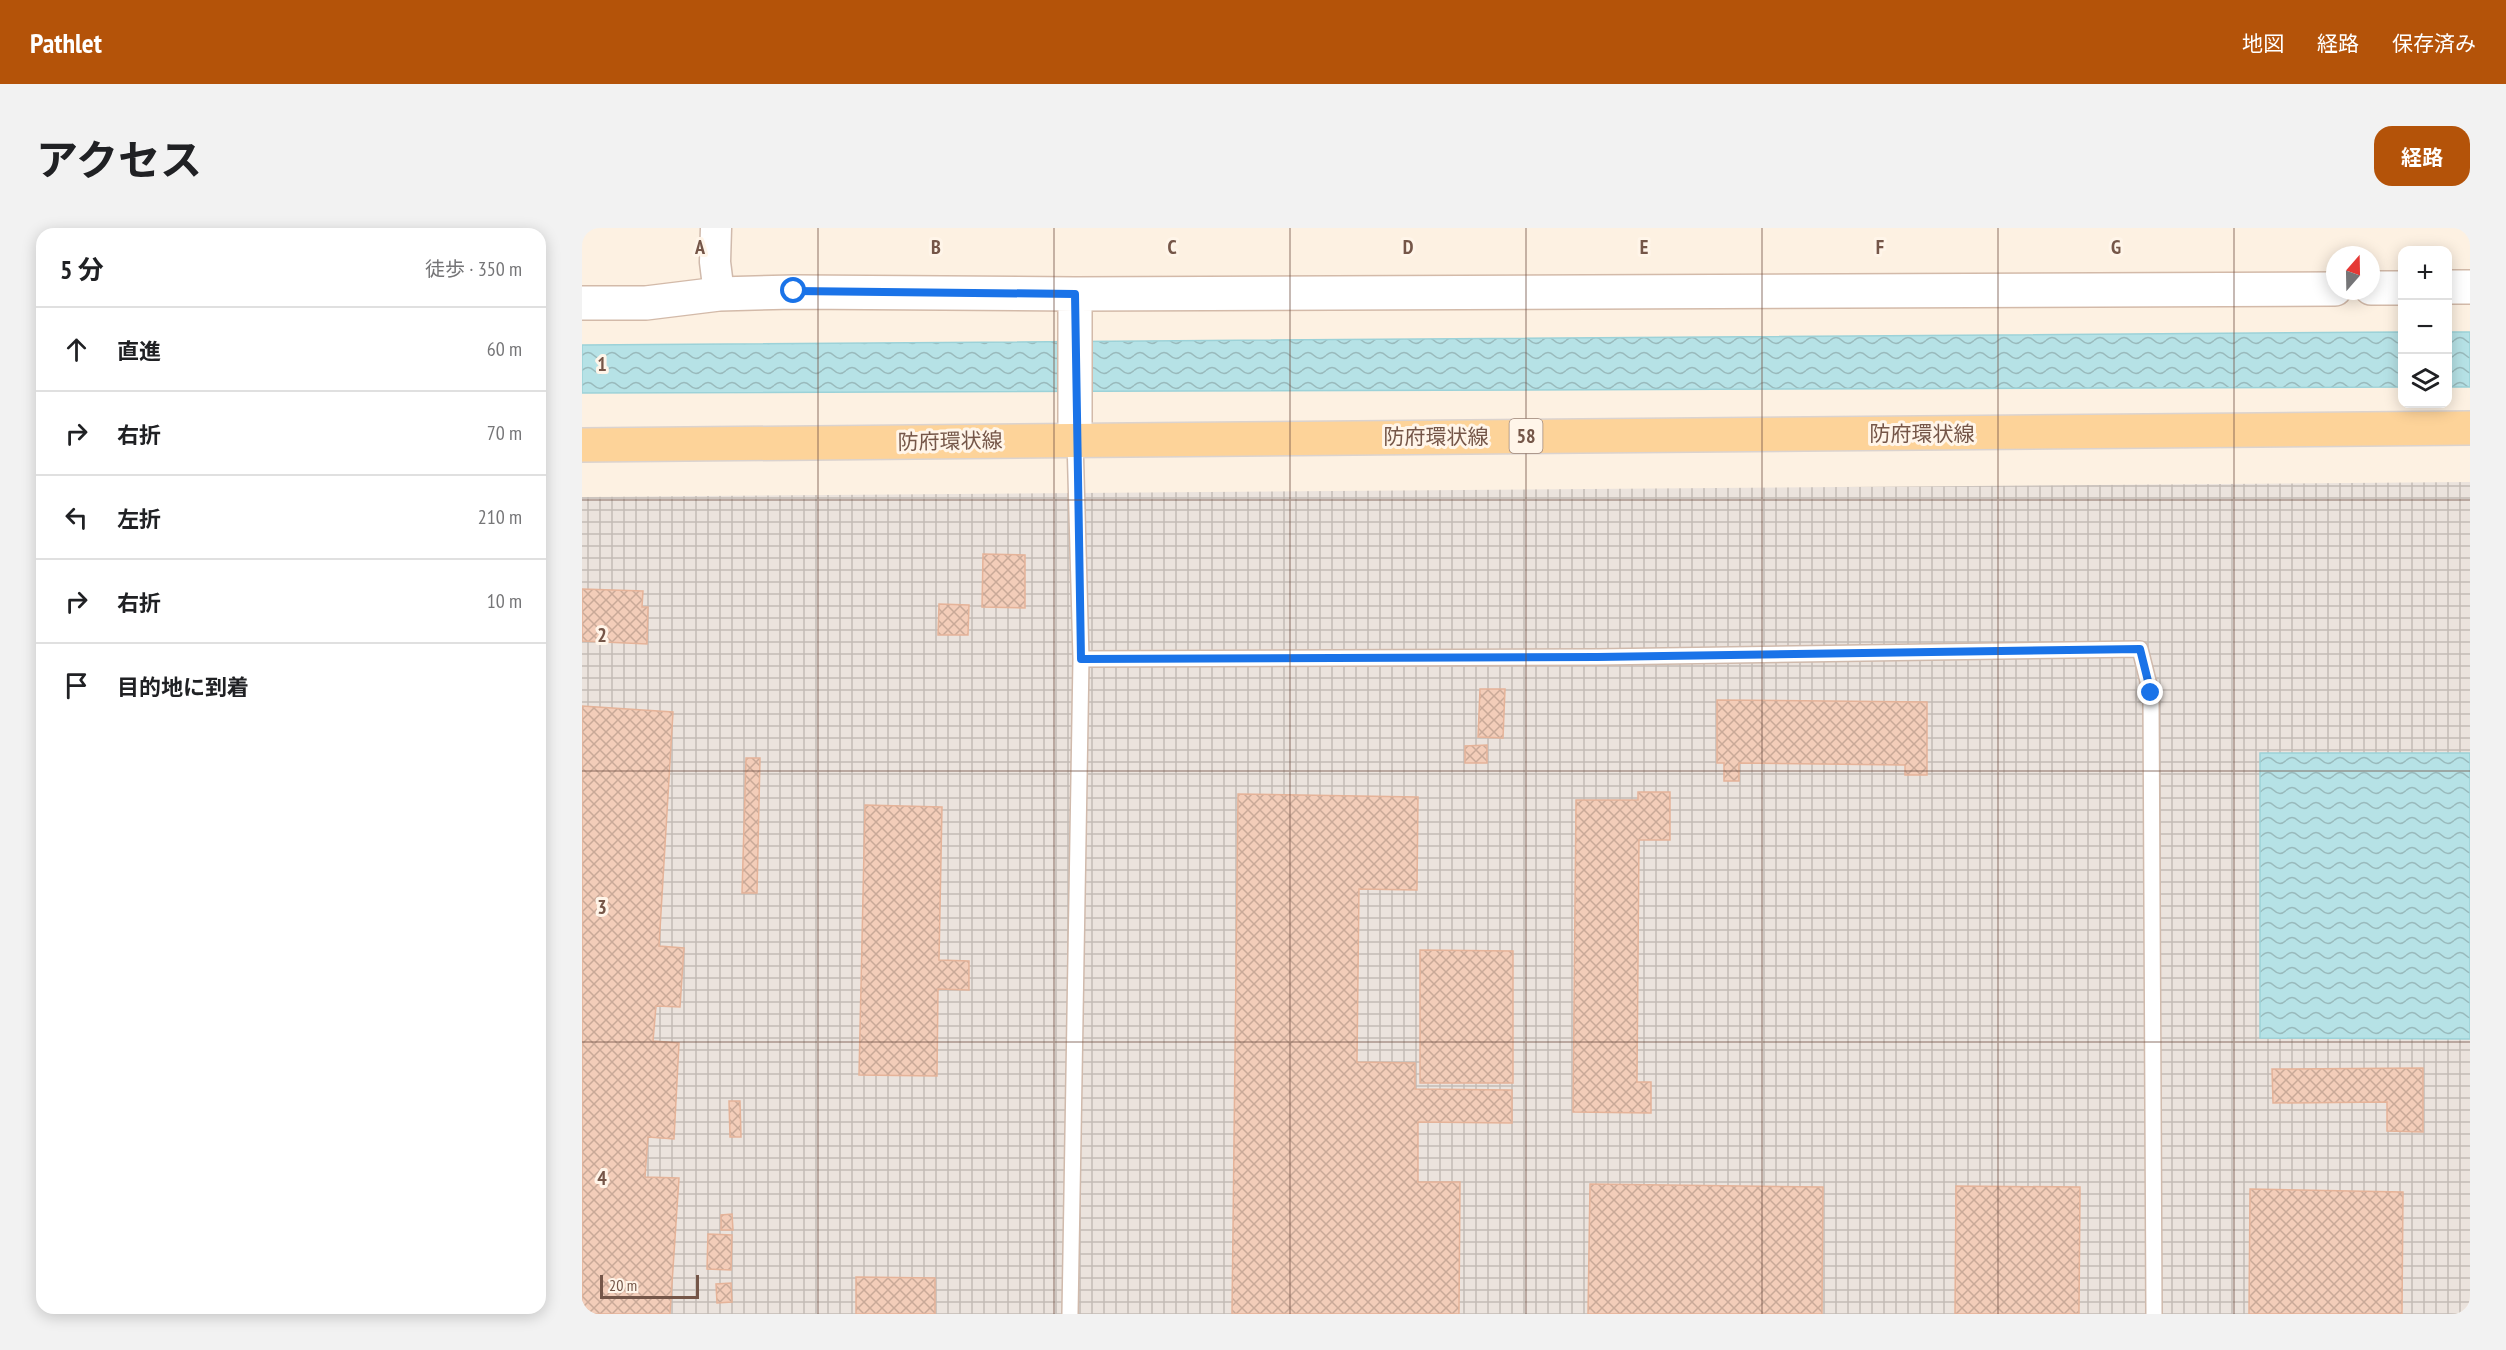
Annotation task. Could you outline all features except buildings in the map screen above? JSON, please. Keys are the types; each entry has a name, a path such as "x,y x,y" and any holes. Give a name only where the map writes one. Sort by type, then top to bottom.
{"main road":[{"name":"防府環状線","path":"582,446 2470,428"}],"street":[{"path":"716,228 714,262 719,294"},
{"path":"2452,287 2470,287"},
{"path":"2380,288 2398,288"},
{"path":"582,303 646,303 719,294 794,291 1075,303 2326,289"},
{"path":"1075,303 1076,440"}],"lane":[{"path":"1070,1314 1081,659 1076,440"},
{"path":"1081,659 1597,657 2140,649 2151,693 2154,1314"}],"shaded area":[{"path":"2470,482 2470,1314 582,1314 582,497"}],"water":[{"path":"2398,332 2398,387 582,393 582,345"},
{"path":"2452,332 2470,332 2470,387 2452,387"},
{"path":"2260,753 2470,753 2470,1039 2260,1038"}],"route":[{"path":"794,291 1075,294 1081,659 1597,657 2140,649 2151,693"}]}
